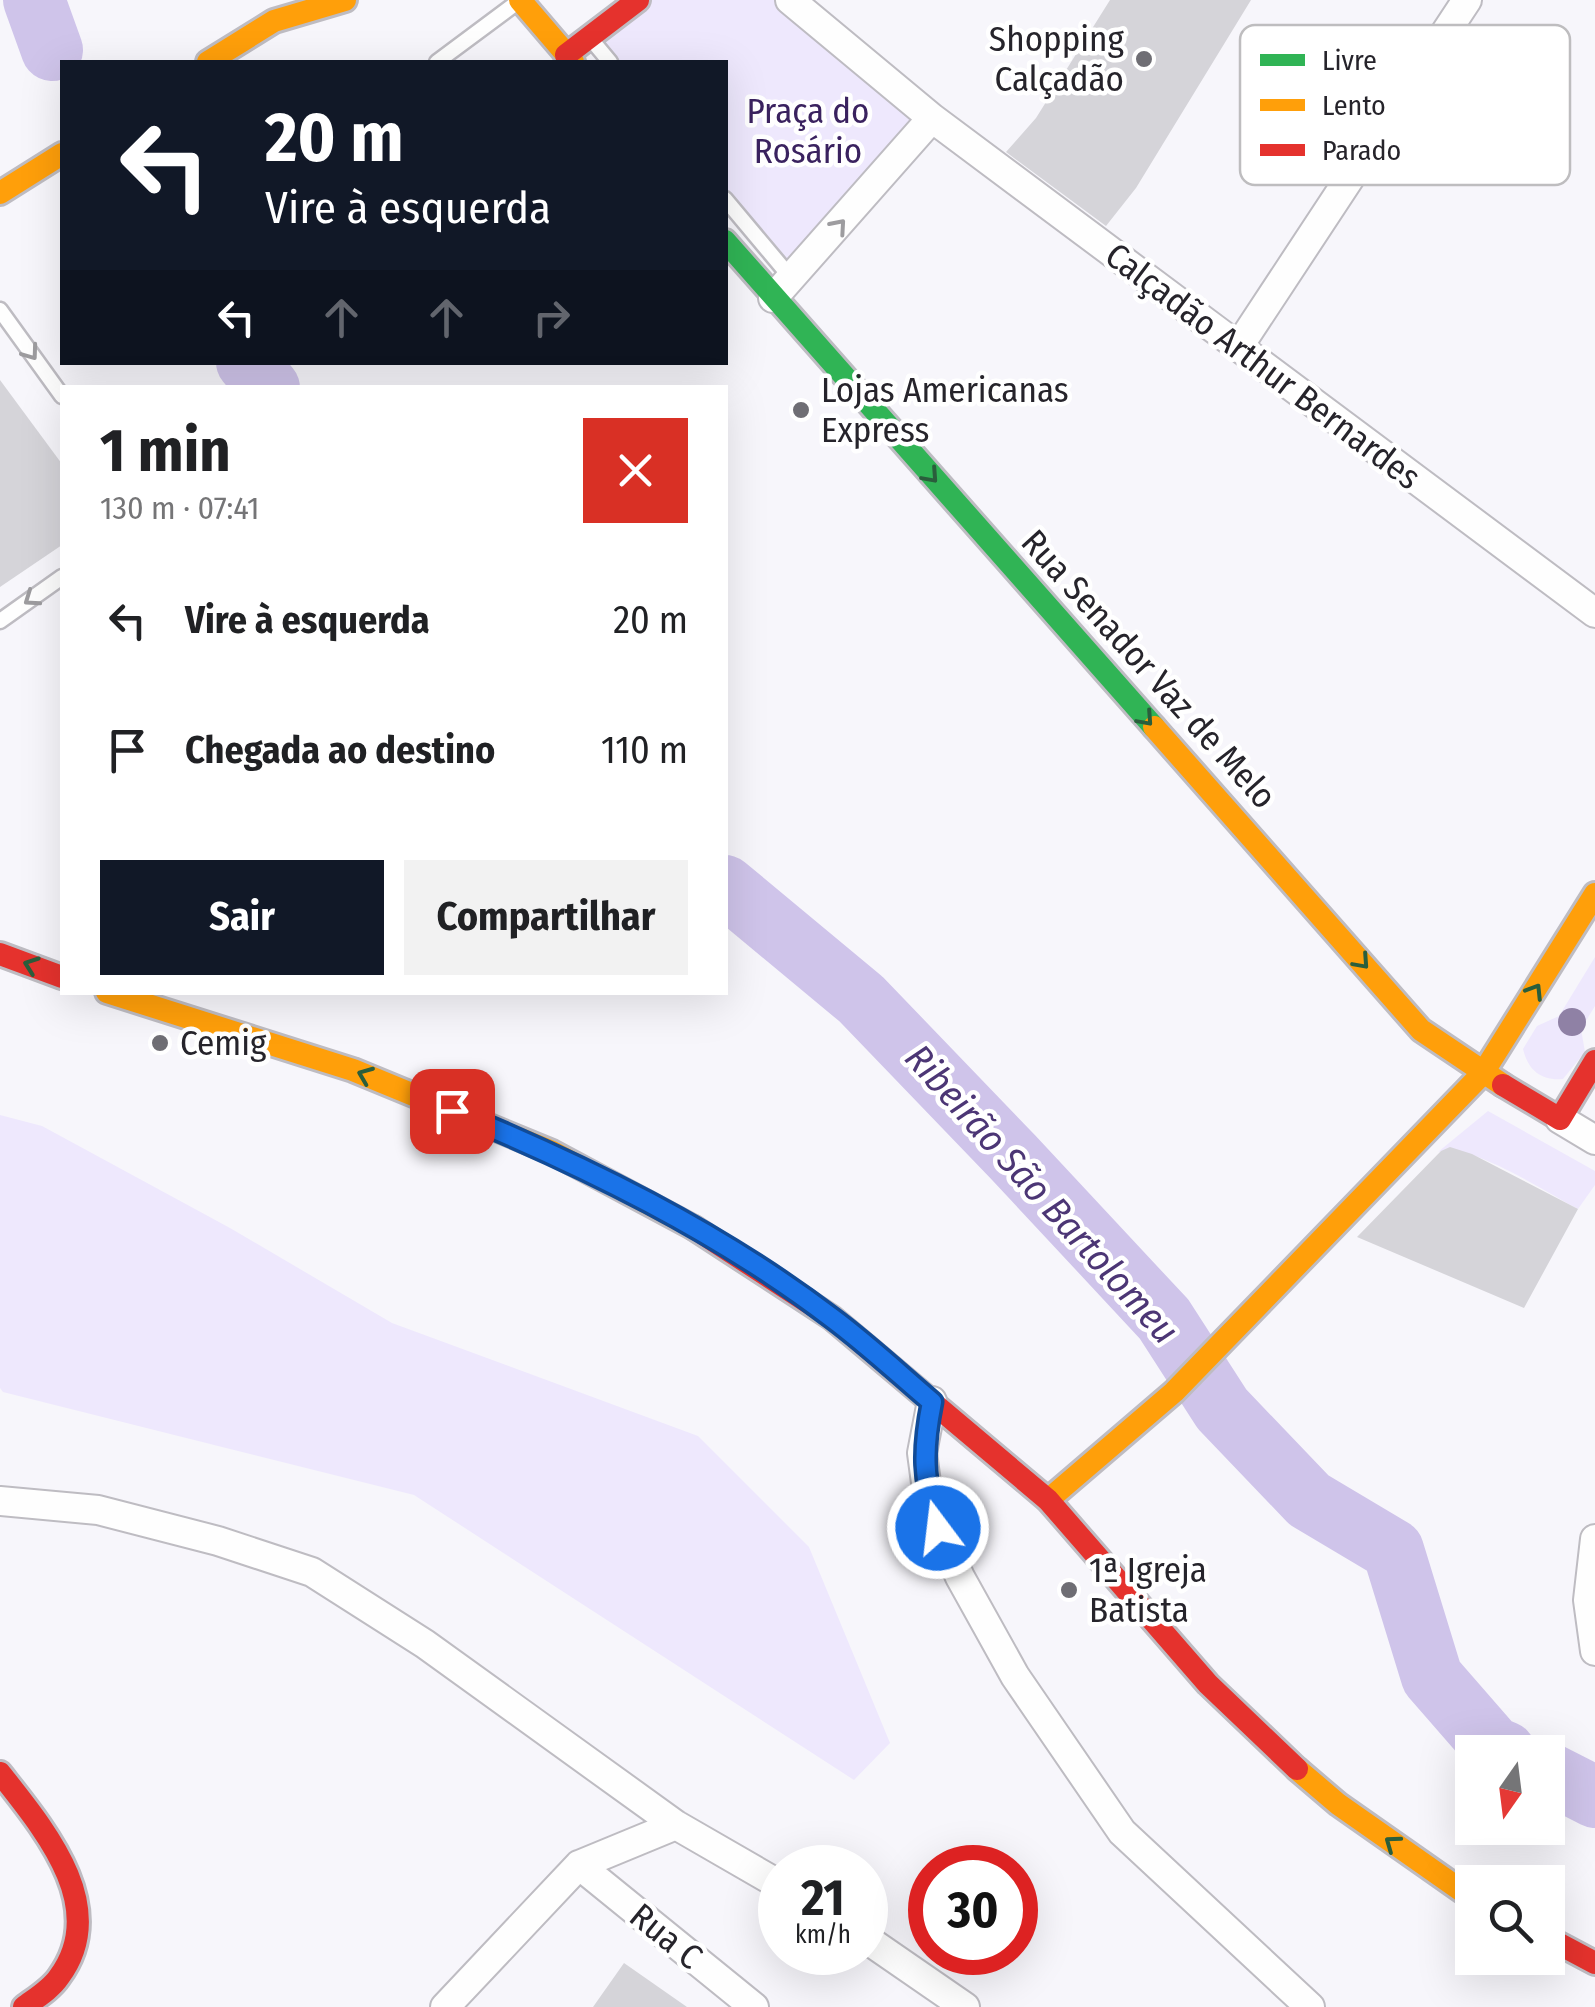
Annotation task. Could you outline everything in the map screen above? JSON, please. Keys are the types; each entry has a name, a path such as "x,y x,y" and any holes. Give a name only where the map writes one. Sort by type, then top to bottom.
{"street":[{"path":"274,21 288,0"},
{"path":"211,60 274,21 345,0"},
{"path":"520,0 570,59 589,38 638,0"},
{"name":"Calçadão Arthur Bernardes","path":"790,0 932,118 1595,613"},
{"path":"1451,25 1467,0"},
{"path":"783,289 932,118"},
{"path":"0,193 60,155"},
{"path":"1239,346 1345,185"},
{"name":"Rua Senador Vaz de Melo","path":"728,244 783,289 1422,1030 1483,1073 1560,1119"},
{"path":"1048,1500 1174,1392 1483,1073 1595,894"},
{"path":"0,954 60,975"},
{"path":"117,995 353,1070 552,1152 718,1243 832,1318 1048,1500 1208,1684 1270,1746 1338,1804 1455,1886"},
{"path":"1595,1061 1560,1119 1595,1140"},
{"path":"932,1402 922,1453 926,1490 960,1576 1015,1676 1122,1832 1310,2007"},
{"path":"0,1501 98,1510 218,1541 312,1572 425,1644 676,1825 758,1872"},
{"path":"1595,1539 1588,1600 1595,1651"},
{"path":"0,1773 38,1821 76,1887 80,1940 68,1971 45,1995 24,2007"},
{"path":"444,2007 579,1866 676,1825"},
{"name":"Rua C","path":"579,1866 754,2007"},
{"path":"1565,1947 1595,1963"},
{"path":"888,1954 965,2007"}],"lane":[{"path":"441,60 520,0"},
{"path":"589,38 608,60"},
{"path":"728,204 783,289"},
{"path":"1,313 60,393"},
{"path":"0,621 60,578"}],"green space":[{"name":"Praça do Rosário","path":"641,0 785,0 927,118 793,278 728,202 728,60 608,60 589,38"},
{"path":"1595,957 1595,1006 1581,1029 1585,1052 1563,1079 1542,1076 1528,1063 1523,1049 1537,1026 1559,1016"},
{"path":"1488,1111 1595,1171 1595,1185 1578,1209 1488,1161 1469,1154 1438,1152"},
{"path":"0,1115 42,1126 230,1228 392,1323 698,1436 809,1547 890,1743 854,1780 414,1495 3,1392"}],"building":[{"name":"Shopping Calçadão","path":"1110,0 1251,0 1136,188 1106,226 1006,152 1036,118"},
{"path":"0,380 60,461 60,546 0,587"},
{"path":"1450,1147 1472,1154 1578,1209 1524,1308 1357,1237 1441,1151"},
{"path":"624,1963 687,2007 593,2007"}],"waterway":[{"name":"Ribeirão São Bartolomeu","path":"34,0 52,50"},
{"name":"Ribeirão São Bartolomeu","path":"250,365 266,385"},
{"name":"Ribeirão São Bartolomeu","path":"728,888 861,999 1013,1157 1164,1319 1222,1409 1309,1500 1393,1550 1432,1677 1483,1735"},
{"name":"Ribeirão São Bartolomeu","path":"1565,1782 1595,1797"}],"traffic: fast":[{"path":"728,244 1154,727"}],"traffic: slow":[{"path":"211,60 274,21 345,0"},
{"path":"520,0 571,60"},
{"path":"0,193 60,155"},
{"path":"1154,727 1421,1030 1503,1085"},
{"path":"1048,1500 1174,1392 1483,1073 1595,894"},
{"path":"116,995 353,1070 552,1152 694,1228"},
{"path":"1297,1769 1338,1804 1455,1886"}],"traffic: jam":[{"path":"566,55 638,0"},
{"path":"0,954 60,976"},
{"path":"1503,1085 1560,1119 1595,1061"},
{"path":"694,1228 832,1318 1048,1500 1208,1684 1297,1769"},
{"path":"0,1773 35,1819 66,1870 75,1896 78,1923 73,1950 59,1977 24,2007"},
{"path":"1565,1947 1595,1963"}],"place":[{"name":"Shopping Calçadão","path":"1144,59"},
{"name":"Lojas Americanas Express","path":"801,410"},
{"name":"Cemig","path":"160,1043"},
{"name":"1ª Igreja Batista","path":"1069,1590"}],"route":[{"path":"452,1111 552,1152 702,1232 832,1318 932,1402 922,1453 926,1490 938,1528"}]}
